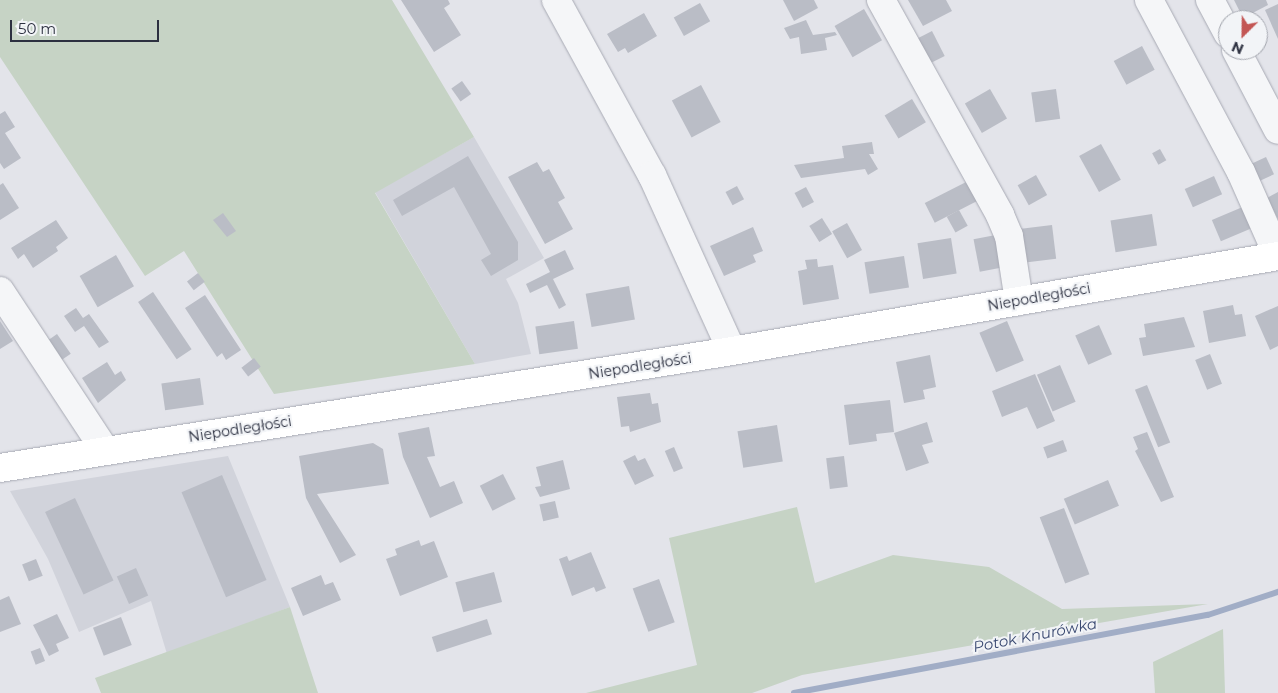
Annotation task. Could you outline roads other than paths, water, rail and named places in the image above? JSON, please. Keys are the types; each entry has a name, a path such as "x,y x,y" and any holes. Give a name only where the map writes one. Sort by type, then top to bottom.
{"main road":[{"name":"Niepodległości","path":"0,468 104,449 732,351 1278,256"}],"street":[{"path":"556,0 652,175 732,351"},
{"path":"881,0 1000,215 1009,236 1019,301"},
{"path":"1149,0 1241,172 1278,256"},
{"path":"1210,0 1218,15"},
{"path":"1241,60 1278,130"},
{"path":"0,291 104,449"}],"waterway":[{"name":"Potok Knurówka","path":"794,693 1208,615 1278,592"}]}
